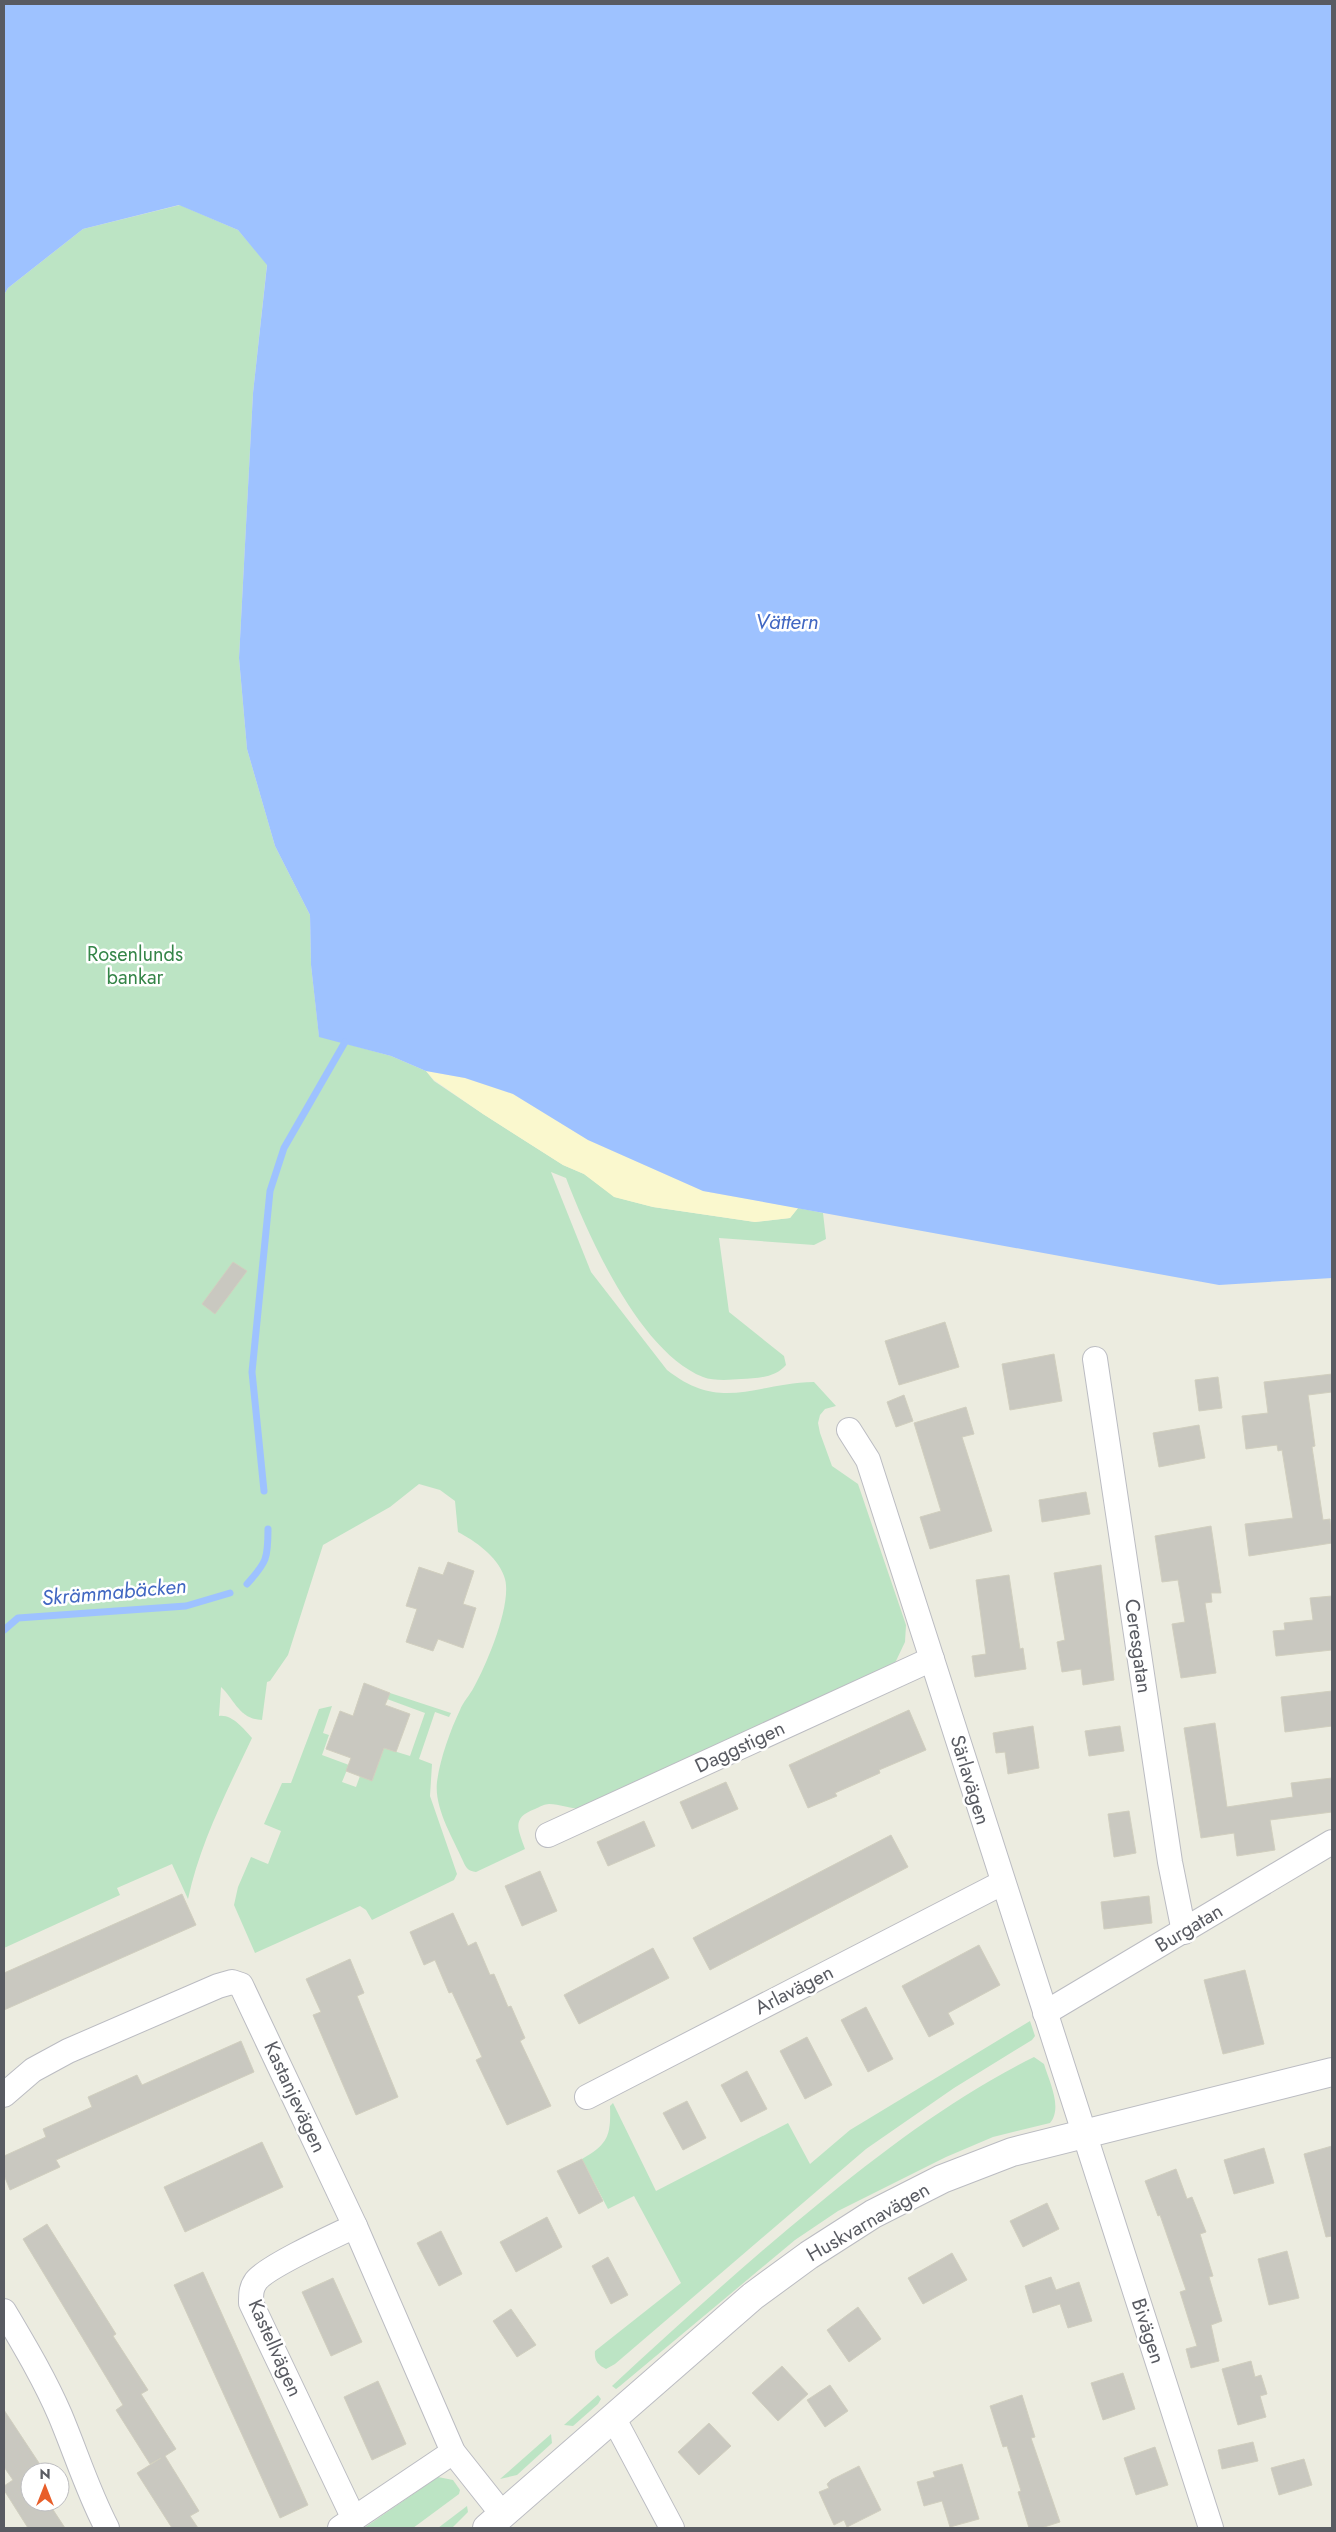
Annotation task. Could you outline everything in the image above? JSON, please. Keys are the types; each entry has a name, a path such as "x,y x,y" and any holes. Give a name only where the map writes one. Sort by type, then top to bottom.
{"street":[{"name":"Ceresgatan","path":"1095,1359 1170,1862 1184,1932"},
{"name":"Särlavägen","path":"849,1430 868,1460 1002,1883 1085,2133"},
{"name":"Daggstigen","path":"548,1835 932,1659"},
{"name":"Burgatan","path":"1045,2013 1184,1932 1332,1842"},
{"name":"Arlavägen","path":"587,2097 1002,1883"},
{"name":"Kastanjevägen","path":"4,2095 33,2070 68,2051 218,1986 232,1982 242,1985 355,2226 453,2452 495,2522"},
{"name":"Huskvarnavägen","path":"495,2522 753,2296 809,2254 873,2214 942,2180 1004,2156 1085,2133 1332,2072"},
{"name":"Bivägen","path":"1085,2133 1211,2528"},
{"name":"Kastellvägen","path":"347,2524 252,2303 250,2291 257,2279 274,2267 355,2226"},
{"path":"4,2311 36,2363 96,2507 107,2528"},
{"path":"614,2419 672,2528"},
{"path":"347,2524 453,2452"}],"green space":[{"name":"Rosenlunds bankar","path":"180,205 238,230 267,264 253,393 239,658 247,749 275,846 310,915 311,965 319,1036 391,1056 426,1071 434,1081 483,1114 563,1165 584,1174 615,1197 653,1207 755,1222 790,1218 798,1208 823,1213 826,1239 814,1245 719,1238 729,1312 784,1356 786,1365 777,1373 765,1377 732,1380 712,1379 703,1377 680,1364 658,1344 638,1319 603,1261 566,1178 551,1172 591,1272 667,1370 687,1383 705,1390 722,1393 739,1393 814,1382 836,1406 825,1409 820,1415 818,1423 820,1433 832,1466 858,1484 906,1625 905,1642 895,1663 584,1808 549,1804 527,1812 519,1820 518,1825 525,1849 476,1872 471,1871 465,1866 441,1812 437,1792 438,1773 461,1707 479,1677 498,1632 506,1587 501,1569 491,1556 458,1532 455,1501 440,1490 419,1484 390,1507 323,1545 288,1655 270,1681 267,1682 262,1720 254,1719 243,1713 221,1687 219,1716 229,1717 252,1738 207,1837 188,1899 172,1864 117,1888 120,1895 4,1948 4,295 8,288 83,229"},
{"path":"390,1693 451,1713 449,1717 435,1712 419,1759 432,1764 430,1796 457,1874 454,1880 372,1920 366,1910 360,1906 255,1953 234,1905 238,1887 251,1857 268,1864 281,1831 264,1824 282,1783 291,1783 319,1709 332,1706 323,1733 329,1735 322,1755 349,1765 342,1782 356,1787 360,1776 372,1781 384,1748 410,1756 425,1713 387,1699"},
{"path":"1030,2021 1035,2036 1032,2040 954,2088 866,2149 615,2364 606,2369 597,2362 595,2351 681,2283 634,2196 608,2209 582,2159 603,2144 610,2125 610,2106 613,2103 656,2191 788,2123 810,2164 850,2130"},
{"path":"1034,2057 1044,2064 1054,2094 1055,2110 1054,2117 1050,2123 993,2137 946,2157 838,2211 795,2240 620,2386 616,2389 612,2386 739,2271 843,2184 949,2106"},
{"path":"598,2395 601,2399 598,2404 573,2426 564,2425"},
{"path":"551,2434 552,2443 517,2475 500,2479"},
{"path":"438,2477 453,2480 460,2490 459,2494 413,2528 364,2528"},
{"path":"467,2506 468,2512 452,2528 438,2528"}],"sand":[{"path":"426,1071 465,1078 513,1094 588,1140 703,1191 798,1208 790,1218 755,1222 653,1207 614,1197 584,1174 563,1165 483,1114 434,1080"}],"water":[{"name":"Vättern","path":"4,4 1332,4 1332,1278 1219,1285 703,1191 588,1140 513,1094 465,1078 426,1071 391,1056 319,1037 311,965 310,915 275,846 247,749 239,658 253,393 267,265 238,230 179,205 83,229 8,288 4,295"}],"building":[{"path":"233,1262 247,1271 215,1314 202,1304"},
{"path":"945,1322 959,1367 899,1385 885,1341"},
{"path":"1054,1354 1062,1401 1010,1410 1002,1364"},
{"path":"1332,1374 1332,1392 1308,1395 1315,1446 1312,1447 1323,1520 1330,1519 1332,1543 1249,1556 1245,1524 1293,1518 1282,1450 1278,1451 1277,1445 1246,1449 1242,1416 1268,1413 1264,1382"},
{"path":"1218,1377 1222,1408 1199,1411 1195,1380"},
{"path":"904,1395 913,1421 896,1427 887,1402"},
{"path":"966,1407 974,1434 962,1437 992,1531 930,1549 920,1517 941,1511 914,1423"},
{"path":"1199,1425 1205,1458 1159,1467 1153,1433"},
{"path":"1086,1492 1090,1514 1042,1522 1039,1500"},
{"path":"1211,1526 1221,1593 1211,1593 1212,1602 1205,1603 1216,1673 1181,1678 1172,1624 1185,1622 1178,1580 1162,1582 1155,1536"},
{"path":"448,1562 474,1571 463,1604 476,1608 463,1648 438,1639 433,1651 406,1642 417,1609 406,1606 419,1567 443,1575"},
{"path":"1101,1565 1114,1680 1083,1685 1081,1669 1062,1672 1057,1642 1065,1640 1054,1573"},
{"path":"1009,1575 1020,1649 1023,1648 1026,1669 975,1677 972,1656 986,1654 976,1580"},
{"path":"1332,1596 1332,1650 1276,1656 1273,1631 1285,1630 1284,1623 1313,1620 1310,1598"},
{"path":"364,1683 390,1693 385,1705 410,1714 396,1752 384,1748 372,1781 346,1771 351,1758 326,1749 340,1711 353,1716"},
{"path":"1332,1691 1332,1726 1285,1732 1281,1697"},
{"path":"909,1710 926,1750 879,1770 880,1773 835,1793 837,1796 808,1808 789,1765"},
{"path":"1215,1723 1227,1807 1293,1797 1291,1783 1332,1778 1332,1812 1270,1820 1275,1850 1237,1856 1234,1833 1201,1838 1184,1728"},
{"path":"1033,1726 1039,1768 1008,1774 1005,1752 996,1753 993,1733"},
{"path":"1120,1726 1124,1751 1089,1756 1085,1731"},
{"path":"726,1782 738,1809 692,1829 680,1802"},
{"path":"1129,1811 1136,1853 1114,1857 1108,1814"},
{"path":"644,1821 655,1846 608,1866 597,1842"},
{"path":"891,1835 908,1867 710,1970 693,1938"},
{"path":"540,1871 557,1911 522,1926 505,1886"},
{"path":"182,1894 196,1925 4,2010 4,1973"},
{"path":"1149,1896 1152,1923 1104,1929 1101,1902"},
{"path":"453,1913 468,1946 476,1942 490,1975 494,1974 508,2007 511,2006 525,2038 520,2041 551,2106 507,2125 476,2060 482,2057 452,1992 449,1993 435,1960 424,1965 410,1932"},
{"path":"979,1945 1000,1985 948,2013 954,2024 929,2037 902,1986"},
{"path":"653,1948 669,1978 579,2024 564,1995"},
{"path":"350,1959 364,1993 357,1996 398,2097 356,2115 313,2015 321,2012 306,1979"},
{"path":"1245,1970 1264,2044 1223,2054 1204,1980"},
{"path":"866,2007 893,2059 868,2072 841,2020"},
{"path":"807,2037 832,2085 805,2099 780,2051"},
{"path":"241,2041 254,2072 56,2160 60,2167 10,2190 4,2175 4,2156 46,2137 43,2129 92,2107 88,2097 137,2075 142,2085"},
{"path":"747,2071 767,2109 741,2122 721,2085"},
{"path":"687,2101 706,2138 683,2150 663,2113"},
{"path":"262,2142 283,2187 185,2232 164,2187"},
{"path":"1332,2146 1332,2236 1326,2237 1304,2154"},
{"path":"1264,2148 1274,2183 1234,2194 1224,2160"},
{"path":"582,2159 603,2201 579,2214 557,2171"},
{"path":"1176,2169 1187,2199 1192,2197 1206,2232 1200,2234 1213,2276 1209,2277 1222,2321 1211,2325 1219,2361 1191,2368 1186,2349 1197,2346 1180,2292 1186,2290 1160,2215 1158,2216 1145,2181"},
{"path":"1047,2203 1059,2229 1023,2247 1010,2221"},
{"path":"547,2217 562,2247 516,2272 500,2242"},
{"path":"47,2224 116,2334 113,2336 148,2390 141,2394 176,2449 165,2456 199,2511 190,2516 198,2528 172,2528 137,2473 161,2458 150,2464 116,2410 123,2405 23,2239"},
{"path":"441,2231 462,2274 439,2286 417,2243"},
{"path":"1287,2251 1299,2298 1269,2305 1258,2259"},
{"path":"952,2253 967,2280 923,2304 908,2278"},
{"path":"608,2257 628,2295 611,2304 592,2266"},
{"path":"203,2272 308,2505 280,2518 174,2285"},
{"path":"1051,2277 1056,2290 1079,2282 1092,2321 1068,2328 1060,2304 1033,2313 1025,2286"},
{"path":"333,2278 362,2342 331,2356 302,2292"},
{"path":"858,2307 881,2339 849,2362 827,2330"},
{"path":"511,2309 536,2345 517,2357 493,2321"},
{"path":"1251,2361 1255,2377 1261,2375 1267,2394 1260,2396 1266,2417 1238,2425 1222,2369"},
{"path":"782,2366 808,2394 778,2421 752,2393"},
{"path":"1123,2373 1135,2409 1103,2420 1091,2383"},
{"path":"378,2381 406,2444 372,2460 344,2397"},
{"path":"830,2385 848,2411 825,2427 807,2400"},
{"path":"1022,2395 1035,2437 1031,2438 1060,2522 1041,2528 1029,2528 1018,2492 1021,2491 1007,2446 1003,2447 990,2406"},
{"path":"4,2410 38,2462 20,2462 20,2512 55,2512 65,2528 28,2528 4,2490 4,2486 13,2480 4,2467"},
{"path":"709,2423 731,2446 699,2475 678,2452"},
{"path":"1253,2442 1258,2461 1222,2469 1218,2450"},
{"path":"1155,2447 1168,2485 1136,2495 1124,2458"},
{"path":"1304,2459 1312,2485 1279,2495 1271,2468"},
{"path":"962,2464 979,2519 950,2527 942,2501 924,2506 917,2482 935,2477 933,2472"},
{"path":"859,2466 881,2510 847,2527 844,2520 834,2525 819,2492 829,2488 827,2484 831,2480"}],"waterway":[{"path":"264,1491 252,1372 270,1191 284,1148 345,1042"},
{"name":"Skrämmabäcken","path":"247,1584 259,1570 265,1559 268,1547 268,1529"},
{"name":"Skrämmabäcken","path":"4,1630 18,1618 186,1606 230,1593"}]}
